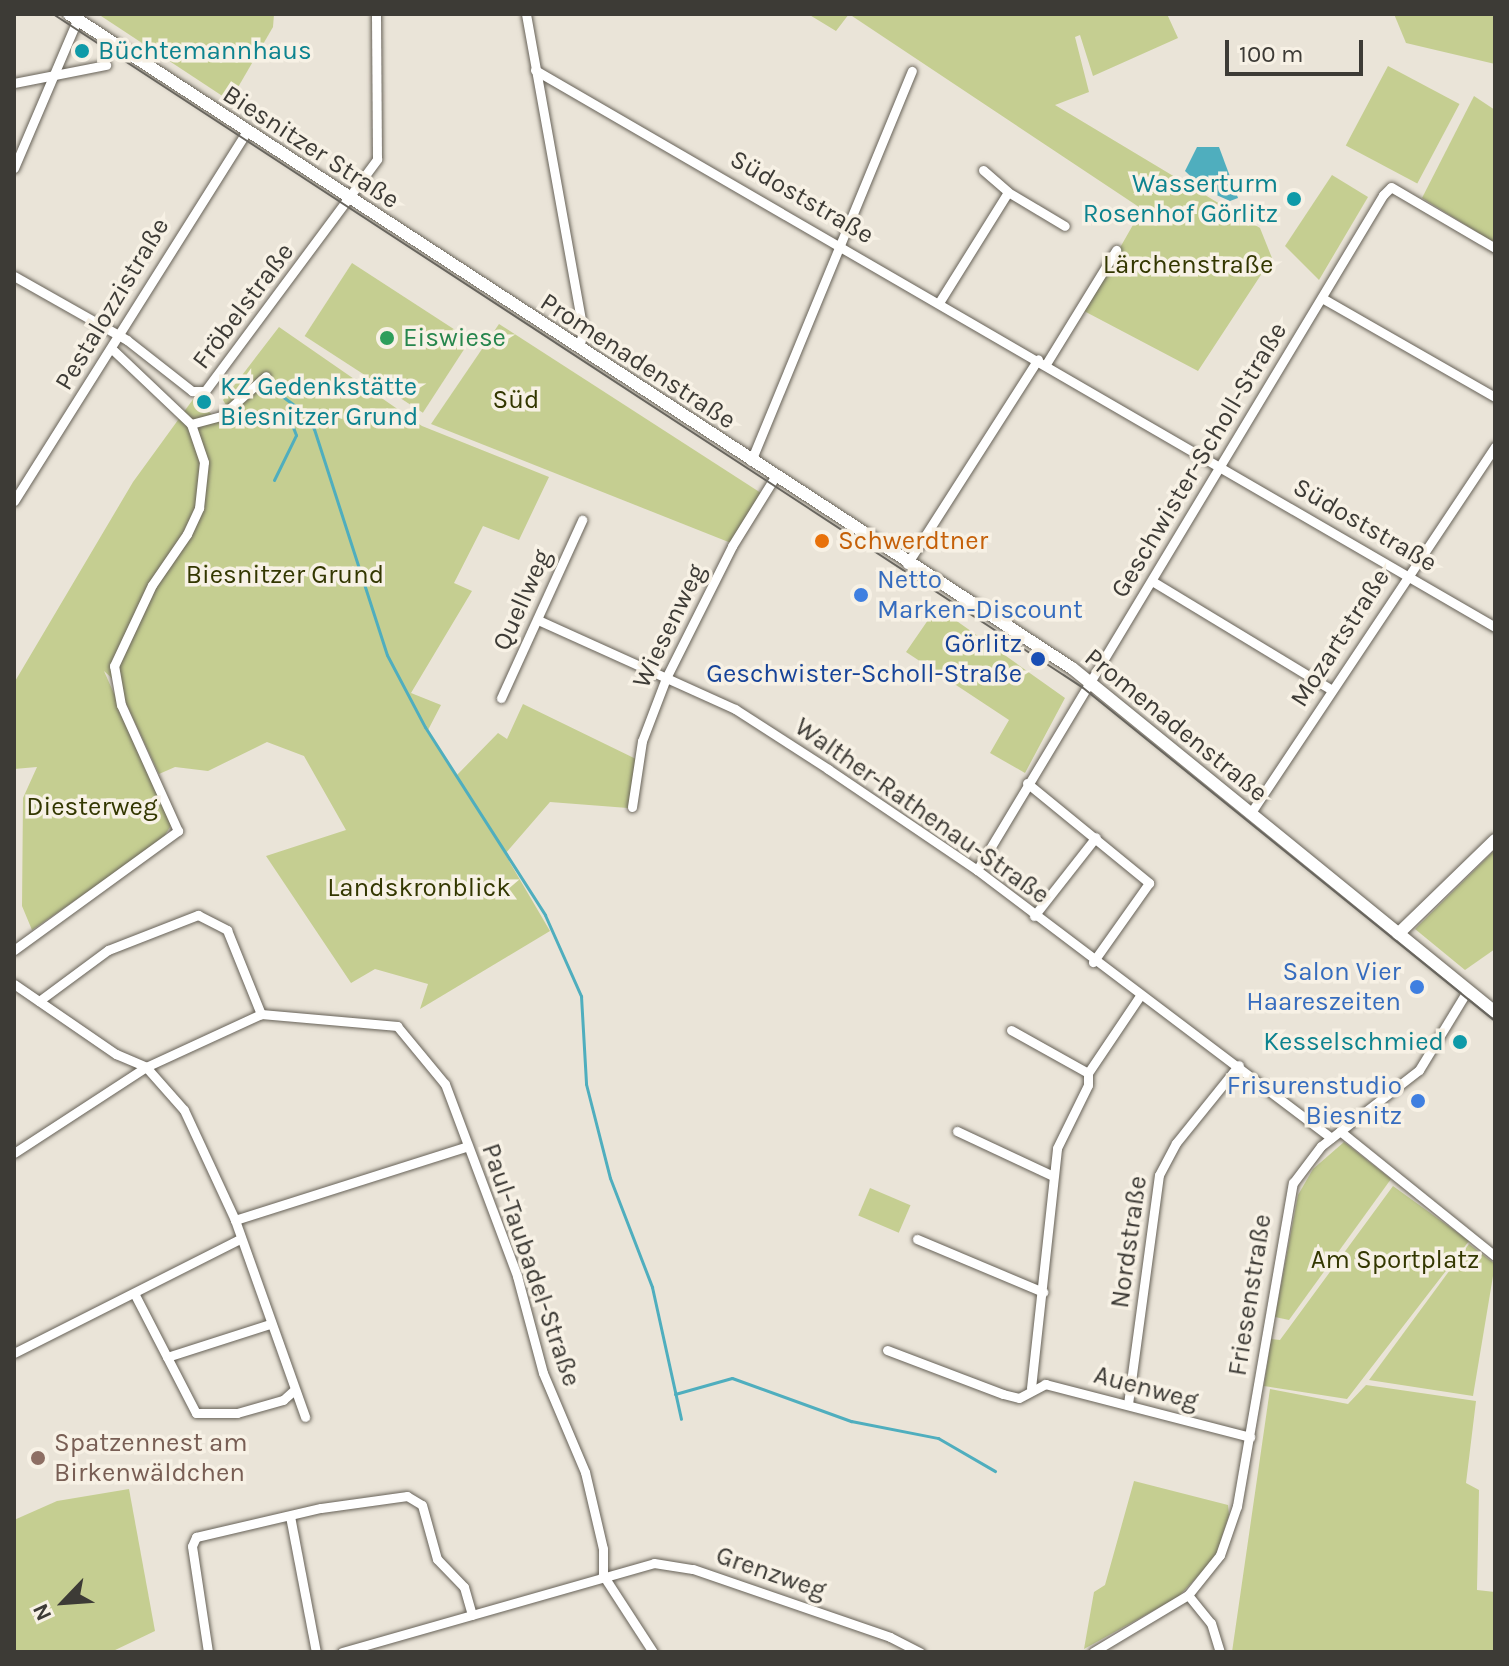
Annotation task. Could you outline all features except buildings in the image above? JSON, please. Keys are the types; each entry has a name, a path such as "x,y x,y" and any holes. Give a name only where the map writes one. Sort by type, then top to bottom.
{"main road":[{"name":"Biesnitzer Straße","path":"73,17 409,237"},
{"name":"Promenadenstraße","path":"409,237 1089,680 1495,1012"},
{"path":"1398,934 1495,840"}],"street":[{"path":"351,200 377,159 376,14"},
{"path":"526,14 583,331 579,348"},
{"path":"14,168 73,17"},
{"path":"14,83 106,65"},
{"name":"Südoststraße","path":"535,70 940,301 1495,627"},
{"path":"751,461 912,71"},
{"name":"Pestalozzistraße","path":"14,501 248,130"},
{"path":"983,170 1008,192 1065,226"},
{"name":"Geschwister-Scholl-Straße","path":"977,870 1383,195 1391,187 1495,248"},
{"path":"940,301 1008,192"},
{"name":"Fröbelstraße","path":"118,337 202,394 351,200"},
{"path":"907,564 1116,250"},
{"path":"14,276 118,337"},
{"path":"1322,298 1495,397"},
{"path":"14,950 174,837 174,814 121,705 113,675 152,585 199,508 204,462 191,424 111,348"},
{"path":"191,424 221,416 266,376"},
{"name":"Mozartstraße","path":"1250,814 1495,446"},
{"name":"Wiesenweg","path":"632,807 642,741 666,678 732,546 775,477"},
{"name":"Quellweg","path":"501,698 582,520"},
{"path":"1152,581 1332,690"},
{"name":"Walther-Rathenau-Straße","path":"538,620 735,709 977,870 1139,997 1239,1065 1331,1138"},
{"path":"1027,783 1142,874 1149,888 1093,962"},
{"path":"1034,916 1096,837"},
{"path":"14,1153 146,1067 261,1014 227,930 198,915 108,950 39,1001"},
{"path":"14,984 116,1054 146,1067 184,1110 235,1220 293,1391 305,1417"},
{"name":"Friesenstraße","path":"1093,1652 1188,1595 1209,1574 1232,1528 1250,1437 1287,1202 1299,1171 1331,1138 1419,1070 1467,991"},
{"path":"1031,1388 1056,1197 1053,1176 1061,1134 1088,1085 1088,1073 1139,997"},
{"name":"Paul-Taubadel-Straße","path":"261,1014 382,1023 404,1029 445,1084 517,1276 543,1373 585,1472 603,1549 603,1575 653,1652"},
{"path":"1011,1030 1088,1073"},
{"name":"Nordstraße","path":"1128,1404 1159,1175 1176,1143 1239,1065"},
{"path":"957,1131 1053,1176"},
{"path":"1340,1131 1495,1256"},
{"path":"235,1220 468,1146"},
{"path":"14,1353 240,1239"},
{"path":"917,1239 1043,1292"},
{"path":"134,1293 191,1407 204,1417 283,1400 293,1391"},
{"path":"167,1357 270,1324"},
{"name":"Auenweg","path":"887,1350 1019,1398 1031,1388 1045,1384 1250,1437"},
{"path":"208,1652 192,1546 196,1537 290,1516 416,1498 437,1559 464,1587 472,1615"},
{"path":"290,1516 316,1652"},
{"name":"Grenzweg","path":"342,1652 636,1564 671,1563 890,1637 920,1652"},
{"path":"1188,1595 1211,1623 1220,1652"}],"green space":[{"path":"98,14 274,14 273,27 230,101"},
{"path":"808,14 849,14 836,31"},
{"name":"Lärchenstraße","path":"849,14 1167,14 1178,38 1093,76 1080,35 1075,37 1089,92 1055,105 1260,228 1272,258 1198,371 1084,311 1142,209"},
{"path":"1394,14 1495,14 1495,64 1406,43"},
{"path":"1388,66 1460,104 1417,183 1346,145"},
{"path":"1474,96 1495,110 1495,243 1422,198"},
{"path":"1332,175 1368,197 1319,280 1285,246"},
{"name":"Eiswiese","path":"352,263 470,340 423,413 305,336"},
{"name":"Süd","path":"499,324 761,493 731,543 431,424"},
{"name":"Biesnitzer Grund","path":"279,327 422,426 549,477 519,540 483,526 454,583 472,591 411,693 441,705 427,732 457,775 498,733 507,739 523,704 636,759 628,808 550,802 505,854 550,931 420,1009 428,984 375,969 351,983 266,856 346,830 304,756 267,742 208,771 175,767 159,774 116,682 104,671 172,824 161,841 32,930 22,906 23,798 37,767 14,769 14,683 133,482 194,398 218,420 229,410 223,400"},
{"path":"937,607 1065,698 1025,773 990,753 1009,720 906,652"},
{"path":"1495,850 1495,949 1465,970 1415,929"},
{"path":"1344,1142 1391,1179 1289,1320 1275,1317 1298,1195 1313,1169"},
{"name":"Am Sportplatz","path":"1393,1186 1469,1241 1347,1399 1264,1386 1271,1339 1280,1340"},
{"path":"870,1188 911,1205 899,1233 858,1216"},
{"path":"1469,1244 1495,1264 1473,1396 1369,1380"},
{"path":"1366,1385 1476,1401 1466,1483 1479,1490 1477,1590 1495,1592 1495,1652 1232,1652 1270,1389 1348,1404"},
{"path":"1134,1481 1228,1505 1229,1515 1215,1558 1178,1597 1084,1649 1094,1592 1105,1585"},
{"path":"129,1489 155,1631 111,1652 14,1652 14,1520 57,1501"}],"water":[{"path":"1197,147 1219,147 1238,198 1230,201 1205,190 1185,171"}],"waterway":[{"path":"278,393 306,414 314,429 387,655 425,727 545,915 581,996 586,1084 610,1178 652,1287 681,1419"},
{"path":"274,480 296,435 293,427"},
{"path":"675,1394 732,1378 851,1421 938,1438 995,1471"}],"tram line":[{"path":"53,14 1082,687 1495,1021"}],"place":[{"name":"Büchtemannhaus","path":"82,51"},
{"name":"Wasserturm Rosenhof Görlitz","path":"1294,199"},
{"name":"Eiswiese","path":"387,338"},
{"name":"KZ Gedenkstätte Biesnitzer Grund","path":"204,402"},
{"name":"Schwerdtner","path":"822,541"},
{"name":"Netto Marken-Discount","path":"861,595"},
{"name":"Görlitz Geschwister-Scholl-Straße","path":"1038,659"},
{"name":"Salon Vier Haareszeiten","path":"1417,987"},
{"name":"Kesselschmied","path":"1460,1042"},
{"name":"Frisurenstudio Biesnitz","path":"1418,1101"},
{"name":"Spatzennest am Birkenwäldchen","path":"38,1458"}],"park label":[{"name":"Diesterweg","path":"92,807"},
{"name":"Landskronblick","path":"419,888"}]}
